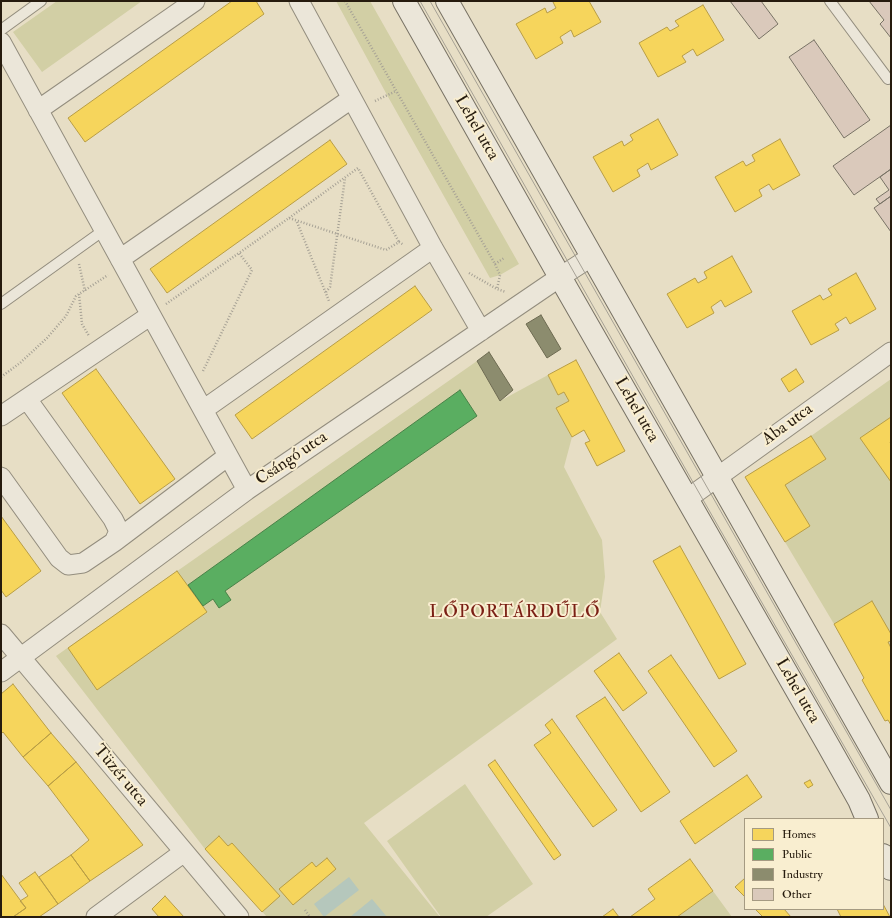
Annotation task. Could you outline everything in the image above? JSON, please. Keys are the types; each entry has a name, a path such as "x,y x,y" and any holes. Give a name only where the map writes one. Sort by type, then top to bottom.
{"main road":[{"name":"Lehel utca","path":"404,1 560,277 836,758 859,800 867,818"},
{"path":"447,1 891,783"},
{"path":"884,857 891,869"}],"street":[{"path":"38,110 195,1"},
{"path":"299,1 432,255 481,330"},
{"path":"1,42 247,490"},
{"path":"122,262 354,104"},
{"path":"203,410 335,317 432,255"},
{"name":"Csángó utca","path":"1,672 247,490 481,330 591,257"},
{"path":"1,416 151,315"},
{"name":"Aba utca","path":"687,499 891,352"},
{"path":"27,398 113,519 119,531 114,542"},
{"path":"1,477 59,558 68,565 83,564 228,456"},
{"name":"Tüzér utca","path":"1,634 239,917"},
{"path":"96,917 184,852"}],"lane":[{"path":"1,30 41,1"},
{"path":"830,1 888,79"},
{"path":"1,304 104,230"}],"path":[{"path":"345,1 495,264 500,275 498,289"},
{"path":"354,104 396,91"},
{"path":"151,315 358,168 399,242 432,255 507,293"},
{"path":"326,292 330,287 345,178"},
{"path":"288,218 386,250 399,242"},
{"path":"297,221 335,317"},
{"path":"75,251 85,291"},
{"path":"193,392 252,270 239,253"},
{"path":"495,264 504,258"},
{"path":"1,377 20,363 47,338 66,316 76,296 85,291 122,262"},
{"path":"79,294 82,324 98,350"},
{"path":"305,910 310,917"}],"shaded area":[{"path":"57,1 142,1 42,72 13,32"},
{"path":"336,1 370,1 519,264 500,275 490,278"},
{"path":"477,361 500,401 548,375 558,395 564,392 569,401 556,408 572,437 564,467 602,540 605,577 600,612 617,639 364,823 440,917 267,917 205,849 56,656"},
{"path":"891,379 891,725 888,720 885,721 862,680 864,678 834,624 745,477 811,436"},
{"path":"465,784 533,884 486,917 441,917 387,841"},
{"path":"349,877 359,890 324,917 314,904"},
{"path":"713,891 732,917 677,917"},
{"path":"372,899 387,917 350,917"}],"building: Homes":[{"path":"232,1 256,1 264,14 85,142 68,118"},
{"path":"589,1 601,22 574,37 571,30 560,37 563,43 536,59 516,24 545,8 547,13 556,8 553,2"},
{"path":"703,5 724,40 697,56 693,49 682,56 686,62 658,77 639,43 667,27 670,31 679,26 675,21"},
{"path":"658,119 678,155 651,170 648,163 637,170 640,176 613,192 593,157 622,141 624,146 633,140 630,135"},
{"path":"780,139 800,175 773,190 769,184 759,190 762,196 735,212 715,177 743,161 746,166 755,161 752,155"},
{"path":"330,140 347,164 167,293 150,269"},
{"path":"732,256 752,292 725,307 721,300 711,307 714,313 687,328 667,294 695,278 698,283 707,278 704,272"},
{"path":"856,273 876,309 850,324 846,317 835,324 839,330 811,345 792,311 820,295 823,300 832,295 828,289"},
{"path":"415,286 432,310 252,439 235,415"},
{"path":"576,360 625,451 597,466 585,443 590,441 584,430 572,437 556,408 569,401 564,392 558,395 548,375"},
{"path":"96,369 175,479 140,504 62,393"},
{"path":"796,369 804,382 789,392 781,379"},
{"path":"891,417 890,442 891,482 860,438"},
{"path":"811,436 826,459 785,485 810,526 785,542 745,477"},
{"path":"1,516 41,571 6,597 1,590"},
{"path":"680,546 746,664 719,679 653,561"},
{"path":"177,571 207,612 97,690 68,648"},
{"path":"872,601 891,634 891,641 888,642 891,648 891,725 888,720 885,721 862,680 864,678 834,624"},
{"path":"619,653 647,693 623,711 594,671"},
{"path":"671,655 737,751 714,767 648,671"},
{"path":"13,684 51,733 23,757 3,732 1,734 1,694"},
{"path":"605,697 670,792 641,812 576,716"},
{"path":"552,719 617,810 593,827 534,745 551,733 545,725"},
{"path":"51,733 76,762 48,786 23,757"},
{"path":"495,760 561,855 554,860 488,765"},
{"path":"76,762 143,845 90,881 71,855 89,840 48,786"},
{"path":"747,775 762,797 695,844 680,821"},
{"path":"810,780 813,785 808,788 804,783"},
{"path":"219,836 228,846 232,843 280,896 262,912 205,849"},
{"path":"71,855 90,881 58,904 39,877"},
{"path":"327,858 336,869 293,905 279,889 312,862 316,867"},
{"path":"690,859 713,891 677,917 630,917 655,899 648,889"},
{"path":"35,872 58,904 39,917 13,917 26,908 20,901 28,896 19,883"},
{"path":"1,874 26,908 13,917 1,917"},
{"path":"744,879 744,896 735,887"},
{"path":"165,896 184,917 159,917 152,909"},
{"path":"884,906 890,917 841,917 838,910 884,910"},
{"path":"613,909 619,917 602,917"},
{"path":"756,910 785,910 791,917 763,917"}],"building: Public":[{"path":"460,390 477,416 225,591 231,600 219,608 213,599 203,606 188,585"}],"building: Industry":[{"path":"541,315 561,349 547,358 526,324"},
{"path":"489,352 513,390 500,401 477,361"}],"building: Other":[{"path":"730,1 761,1 778,24 759,39"},
{"path":"869,1 891,1 891,38 880,24 884,20"},
{"path":"814,40 870,120 844,138 789,57"},
{"path":"891,125 891,169 854,195 833,166"},
{"path":"891,169 891,196 880,204 876,199 889,190 880,177"},
{"path":"891,196 891,232 874,208"}],"tram line":[{"path":"420,1 891,828"},
{"path":"430,1 891,810"}],"district":[{"name":"LŐPORTÁRDŰLŐ","path":"515,613"}]}
